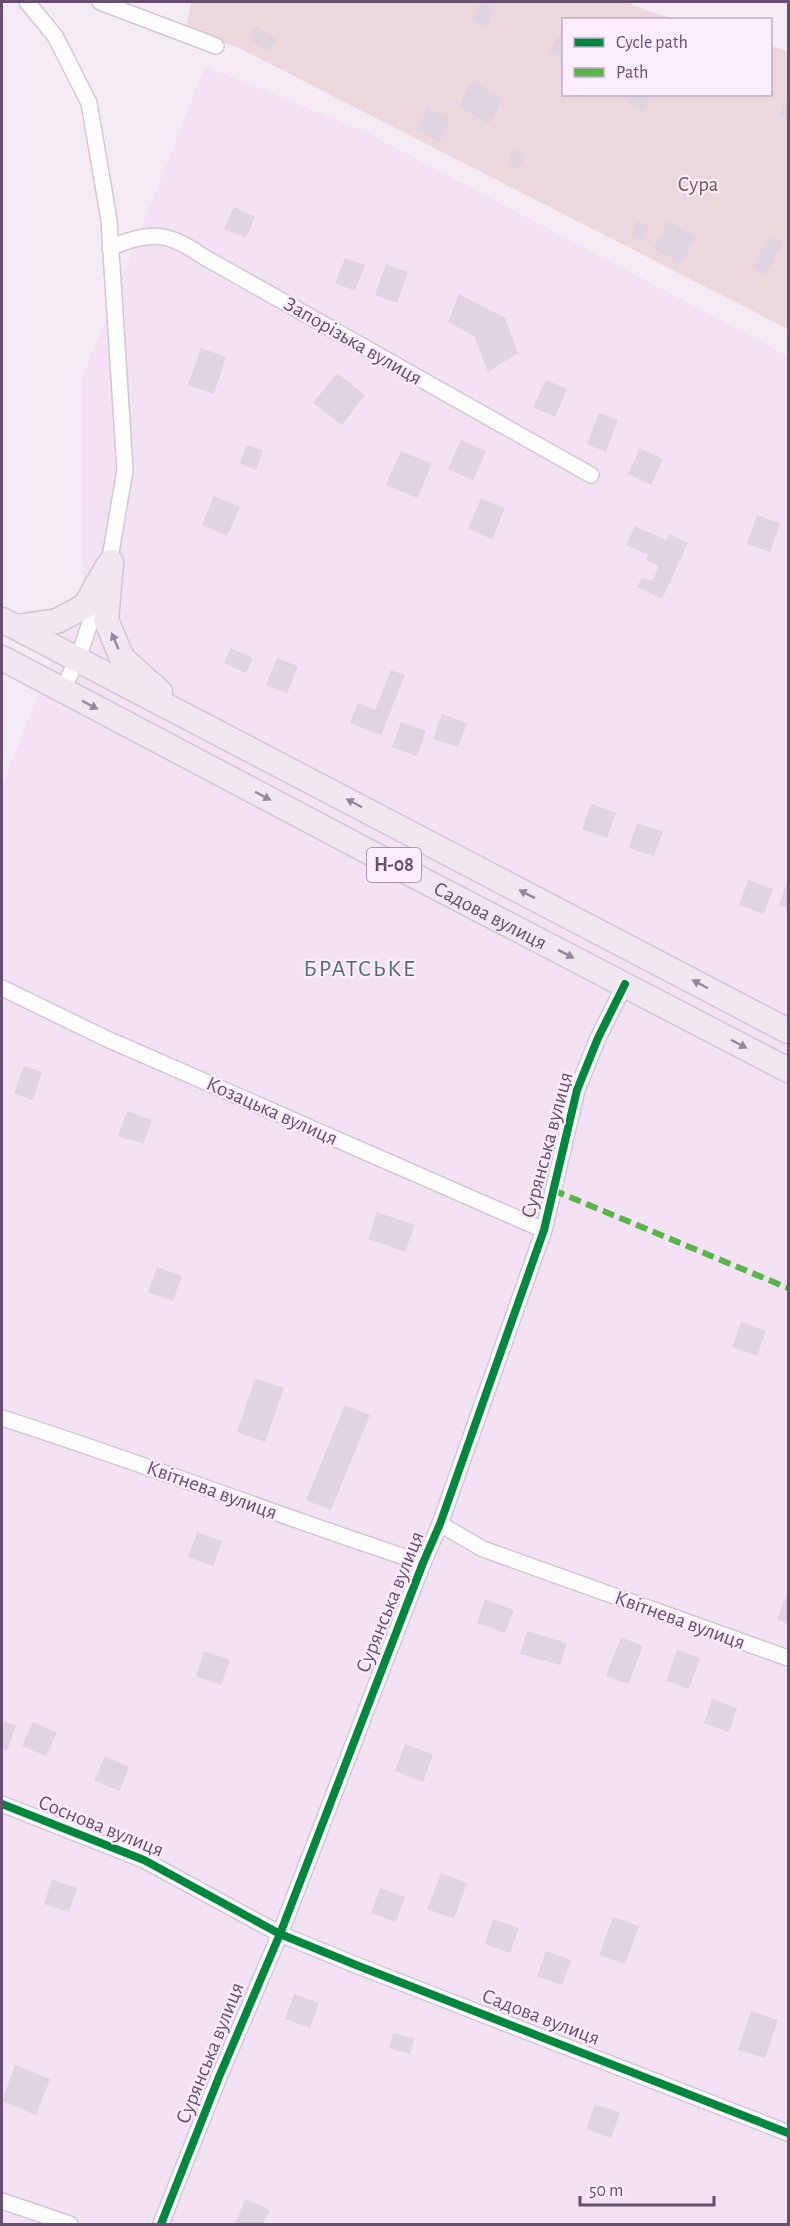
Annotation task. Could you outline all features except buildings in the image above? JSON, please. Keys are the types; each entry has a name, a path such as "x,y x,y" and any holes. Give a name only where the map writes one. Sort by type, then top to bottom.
{"main road":[{"path":"9,623 57,621 85,606 111,562"},
{"path":"111,562 106,620 122,658 182,713"},
{"name":"Н-08","path":"9,623 71,656"},
{"name":"Садова вулиця","path":"71,656 789,1031"},
{"name":"Садова вулиця","path":"2,658 789,1070"}],"street":[{"path":"27,2 55,36 89,104 109,220 125,470 111,562 71,656 62,690"},
{"path":"100,2 216,46"},
{"name":"Запорізька вулиця","path":"110,248 142,237 159,236 183,242 204,257 591,476"},
{"name":"Сурянська вулиця","path":"161,2224 219,2077 280,1934 440,1524 544,1230 577,1090 598,1038 625,984"},
{"name":"Козацька вулиця","path":"2,988 105,1038 544,1230"},
{"name":"Квітнева вулиця","path":"2,1418 423,1563"},
{"name":"Квітнева вулиця","path":"440,1524 483,1549 789,1658"},
{"name":"Соснова вулиця","path":"2,1804 144,1860 280,1934"},
{"name":"Садова вулиця","path":"280,1934 789,2133"},
{"path":"2,2201 70,2224"}],"shaded area":[{"path":"205,66 366,132 788,356 788,2224 2,2224 2,780 4,781 83,581 81,381"}],"green space":[{"name":"Сура","path":"191,2 627,2 650,12 674,18 562,18 562,96 772,96 772,46 788,51 788,329 235,46 185,32"}],"marked path":[{"path":"553,1190 788,1288"}],"cycle path":[{"path":"161,2224 219,2077 280,1934 440,1524 544,1230 577,1090 598,1038 625,984"},
{"path":"2,1804 144,1860 280,1934 788,2133"}],"district":[{"name":"БРАТСЬКЕ","path":"360,969"}]}
